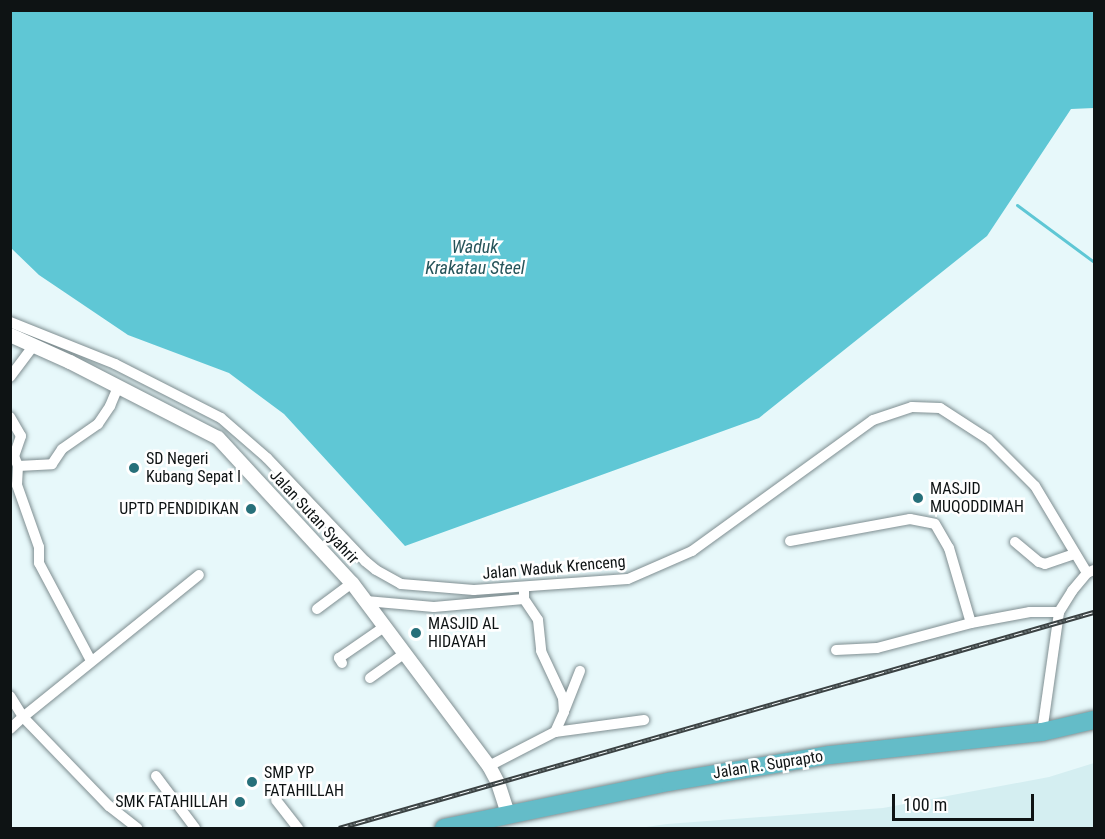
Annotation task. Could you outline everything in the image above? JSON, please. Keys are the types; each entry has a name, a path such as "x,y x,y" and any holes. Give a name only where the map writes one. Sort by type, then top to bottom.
{"highway":[{"name":"Jalan R. Suprapto","path":"444,828 668,782 830,755 1042,732 1095,720"}],"street":[{"name":"Jalan Waduk Krenceng","path":"10,322 115,364 221,418 267,458 365,561 388,577 414,587 474,590 628,579 692,550 873,420 912,407 939,408 988,439 1035,486 1074,554 1091,572"},
{"name":"Jalan Sutan Syahrir","path":"10,335 218,438 366,601 489,766 498,783 508,814"},
{"path":"10,377 33,346"},
{"path":"18,466 52,464 62,449 98,424 110,406 118,387"},
{"path":"10,417 21,436 14,456 18,466 17,485 39,547 39,563 91,662"},
{"path":"790,542 910,519 926,520 935,524 949,548 971,623"},
{"path":"1015,542 1039,562 1045,564 1074,554"},
{"path":"1042,732 1059,612 1072,591 1091,572"},
{"path":"10,729 199,575"},
{"path":"317,609 352,583"},
{"path":"525,587 524,599 538,620 541,651 561,692 564,712"},
{"path":"366,601 434,607 524,599"},
{"path":"836,650 877,648 971,623 1030,612 1059,612"},
{"path":"342,663 339,658 384,627"},
{"path":"370,678 405,653"},
{"path":"555,732 580,671"},
{"path":"10,696 23,717 109,806 137,828"},
{"path":"489,766 555,732 644,720"},
{"path":"156,776 195,828"},
{"path":"276,800 298,828"}],"shaded area":[{"path":"1094,763 1094,828 639,828 883,808 1049,777"}],"water":[{"name":"Waduk Krakatau Steel","path":"10,11 1094,11 1094,108 1071,109 987,236 759,418 405,546 284,414 229,373 128,335 39,275 11,248"}],"waterway":[{"path":"1017,205 1094,262"}],"railway":[{"path":"339,828 1094,612"}],"place":[{"name":"SD Negeri Kubang Sepat I","path":"134,468"},
{"name":"MASJID MUQODDIMAH","path":"918,498"},
{"name":"UPTD PENDIDIKAN","path":"251,509"},
{"name":"MASJID AL HIDAYAH","path":"416,633"},
{"name":"SMP YP FATAHILLAH","path":"252,782"},
{"name":"SMK FATAHILLAH","path":"240,802"}]}
